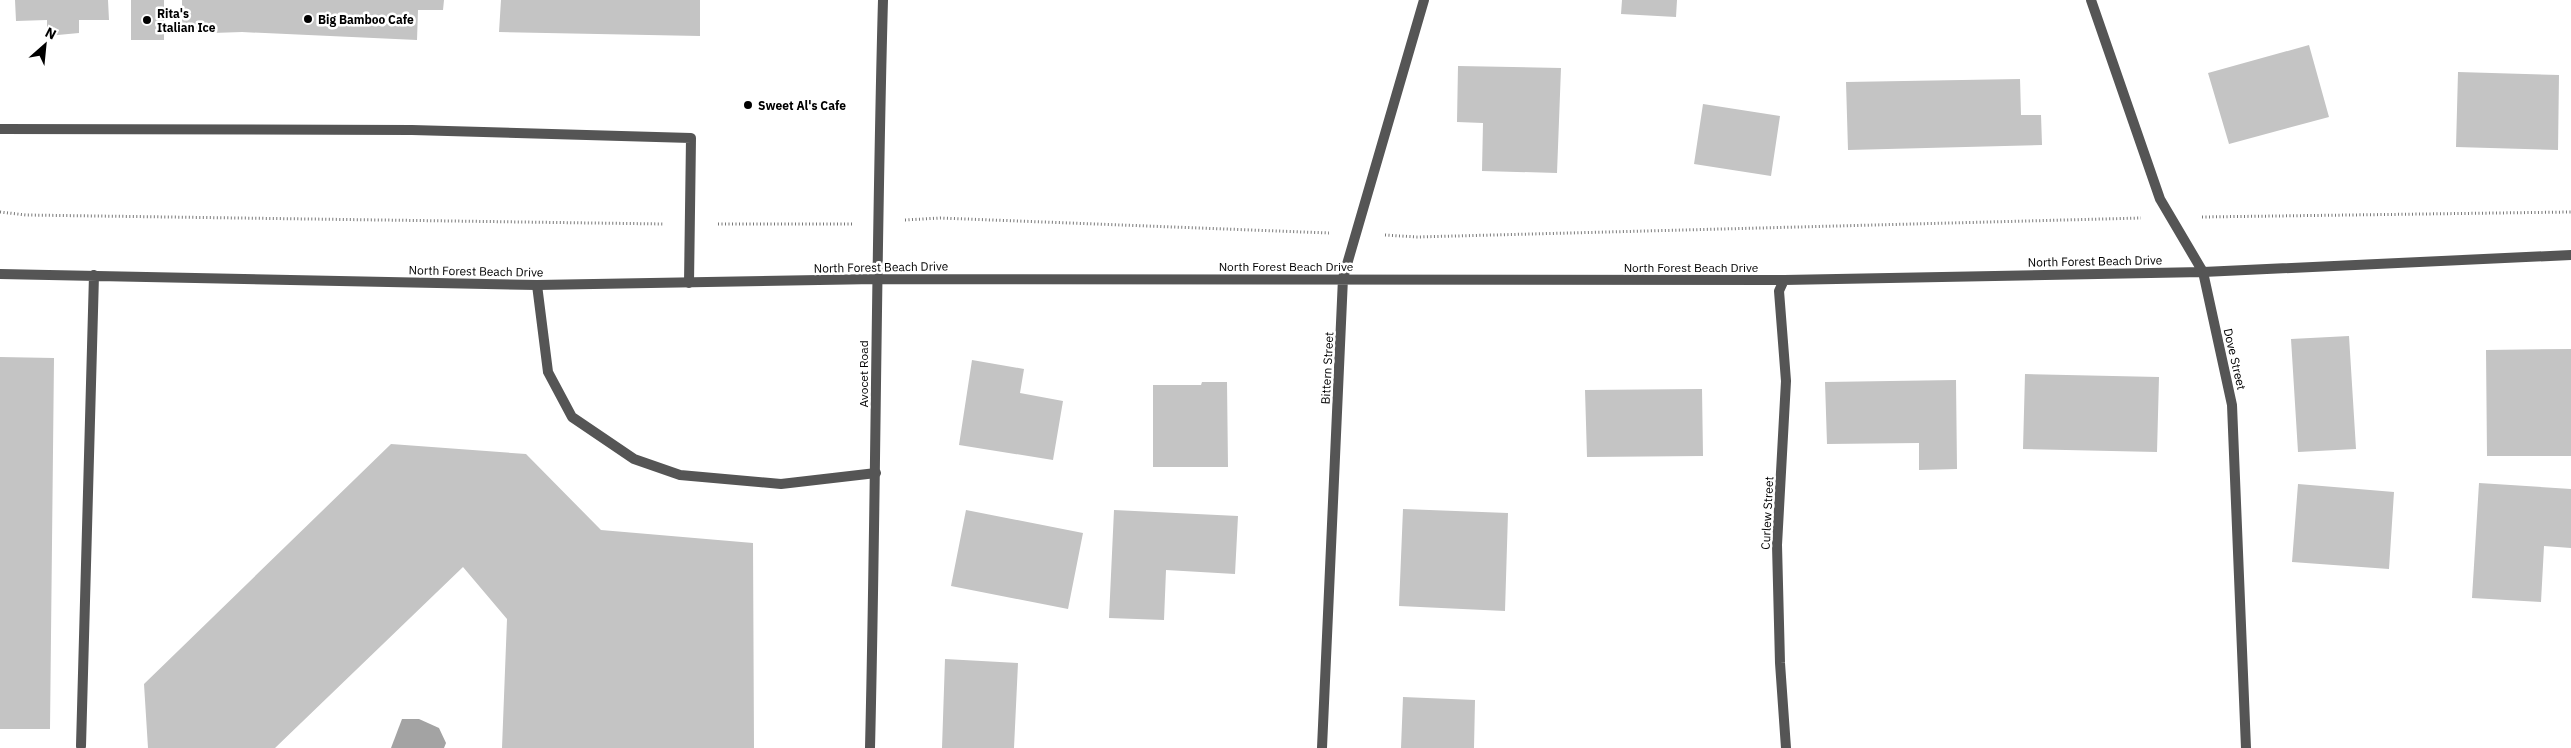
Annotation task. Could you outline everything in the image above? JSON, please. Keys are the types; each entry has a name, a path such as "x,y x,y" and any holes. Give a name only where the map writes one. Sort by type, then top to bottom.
{"street":[{"name":"Avocet Road","path":"870,748 876,473 876,279 882,0"},
{"name":"Bittern Street","path":"1322,748 1343,278 1424,0"},
{"name":"Dove Street","path":"2091,0 2160,200 2203,272 2232,405 2246,748"},
{"path":"0,129 412,130 691,138 689,283"},
{"name":"North Forest Beach Drive","path":"0,274 537,286 876,279 1343,278 1784,280 2203,272 2571,255"},
{"path":"80,747 94,275"},
{"name":"Curlew Street","path":"1784,280 1779,291 1786,381 1777,545 1780,663 1786,748"},
{"path":"537,286 548,372 572,418 634,459 680,475 781,484 876,473"}],"path":[{"path":"0,212 26,215 843,225 940,218 1418,237 2171,218 2571,212"}],"shaded area":[{"path":"402,719 419,719 439,728 446,743 444,748 391,748"}],"building":[{"path":"15,0 108,0 109,20 79,20 79,33 47,36 47,20 16,21"},
{"name":"Rita's Italian Ice","path":"131,0 164,0 164,40 131,40"},
{"path":"182,0 444,0 443,10 418,10 417,40 242,32 182,34"},
{"path":"501,0 700,0 700,36 499,32"},
{"path":"1622,0 1677,0 1676,17 1621,14"},
{"path":"2309,45 2329,117 2229,144 2208,73"},
{"path":"1458,66 1561,68 1557,173 1482,171 1483,123 1457,122"},
{"path":"2458,72 2559,75 2558,150 2456,147"},
{"path":"2020,79 2021,115 2041,115 2042,145 1848,150 1846,82"},
{"path":"1703,104 1780,116 1771,176 1694,164"},
{"path":"2349,336 2356,449 2298,452 2291,339"},
{"path":"2571,349 2571,456 2487,456 2486,350"},
{"path":"0,357 54,358 50,729 0,729"},
{"path":"972,360 1024,369 1020,393 1063,401 1053,460 959,445"},
{"path":"2025,374 2159,377 2157,452 2023,449"},
{"path":"1956,380 1957,469 1919,470 1919,443 1827,444 1825,382"},
{"path":"1202,382 1227,382 1228,467 1153,467 1153,385 1201,385"},
{"path":"1702,389 1703,456 1587,457 1585,390"},
{"path":"391,444 526,454 601,530 753,543 754,748 502,748 507,619 463,567 275,748 148,748 144,684"},
{"path":"2479,483 2571,489 2571,548 2544,546 2541,602 2472,598"},
{"path":"2298,484 2394,492 2389,569 2292,562"},
{"path":"1403,509 1508,513 1505,611 1399,606"},
{"path":"966,510 1083,533 1068,609 951,586"},
{"path":"1114,510 1238,516 1235,574 1166,570 1164,620 1109,618"},
{"path":"945,659 1018,663 1014,748 942,748"},
{"path":"1403,697 1475,700 1474,748 1401,748"}],"place":[{"name":"Big Bamboo Cafe","path":"308,19"},
{"name":"Rita's Italian Ice","path":"147,20"},
{"name":"Sweet Al's Cafe","path":"748,105"}]}
